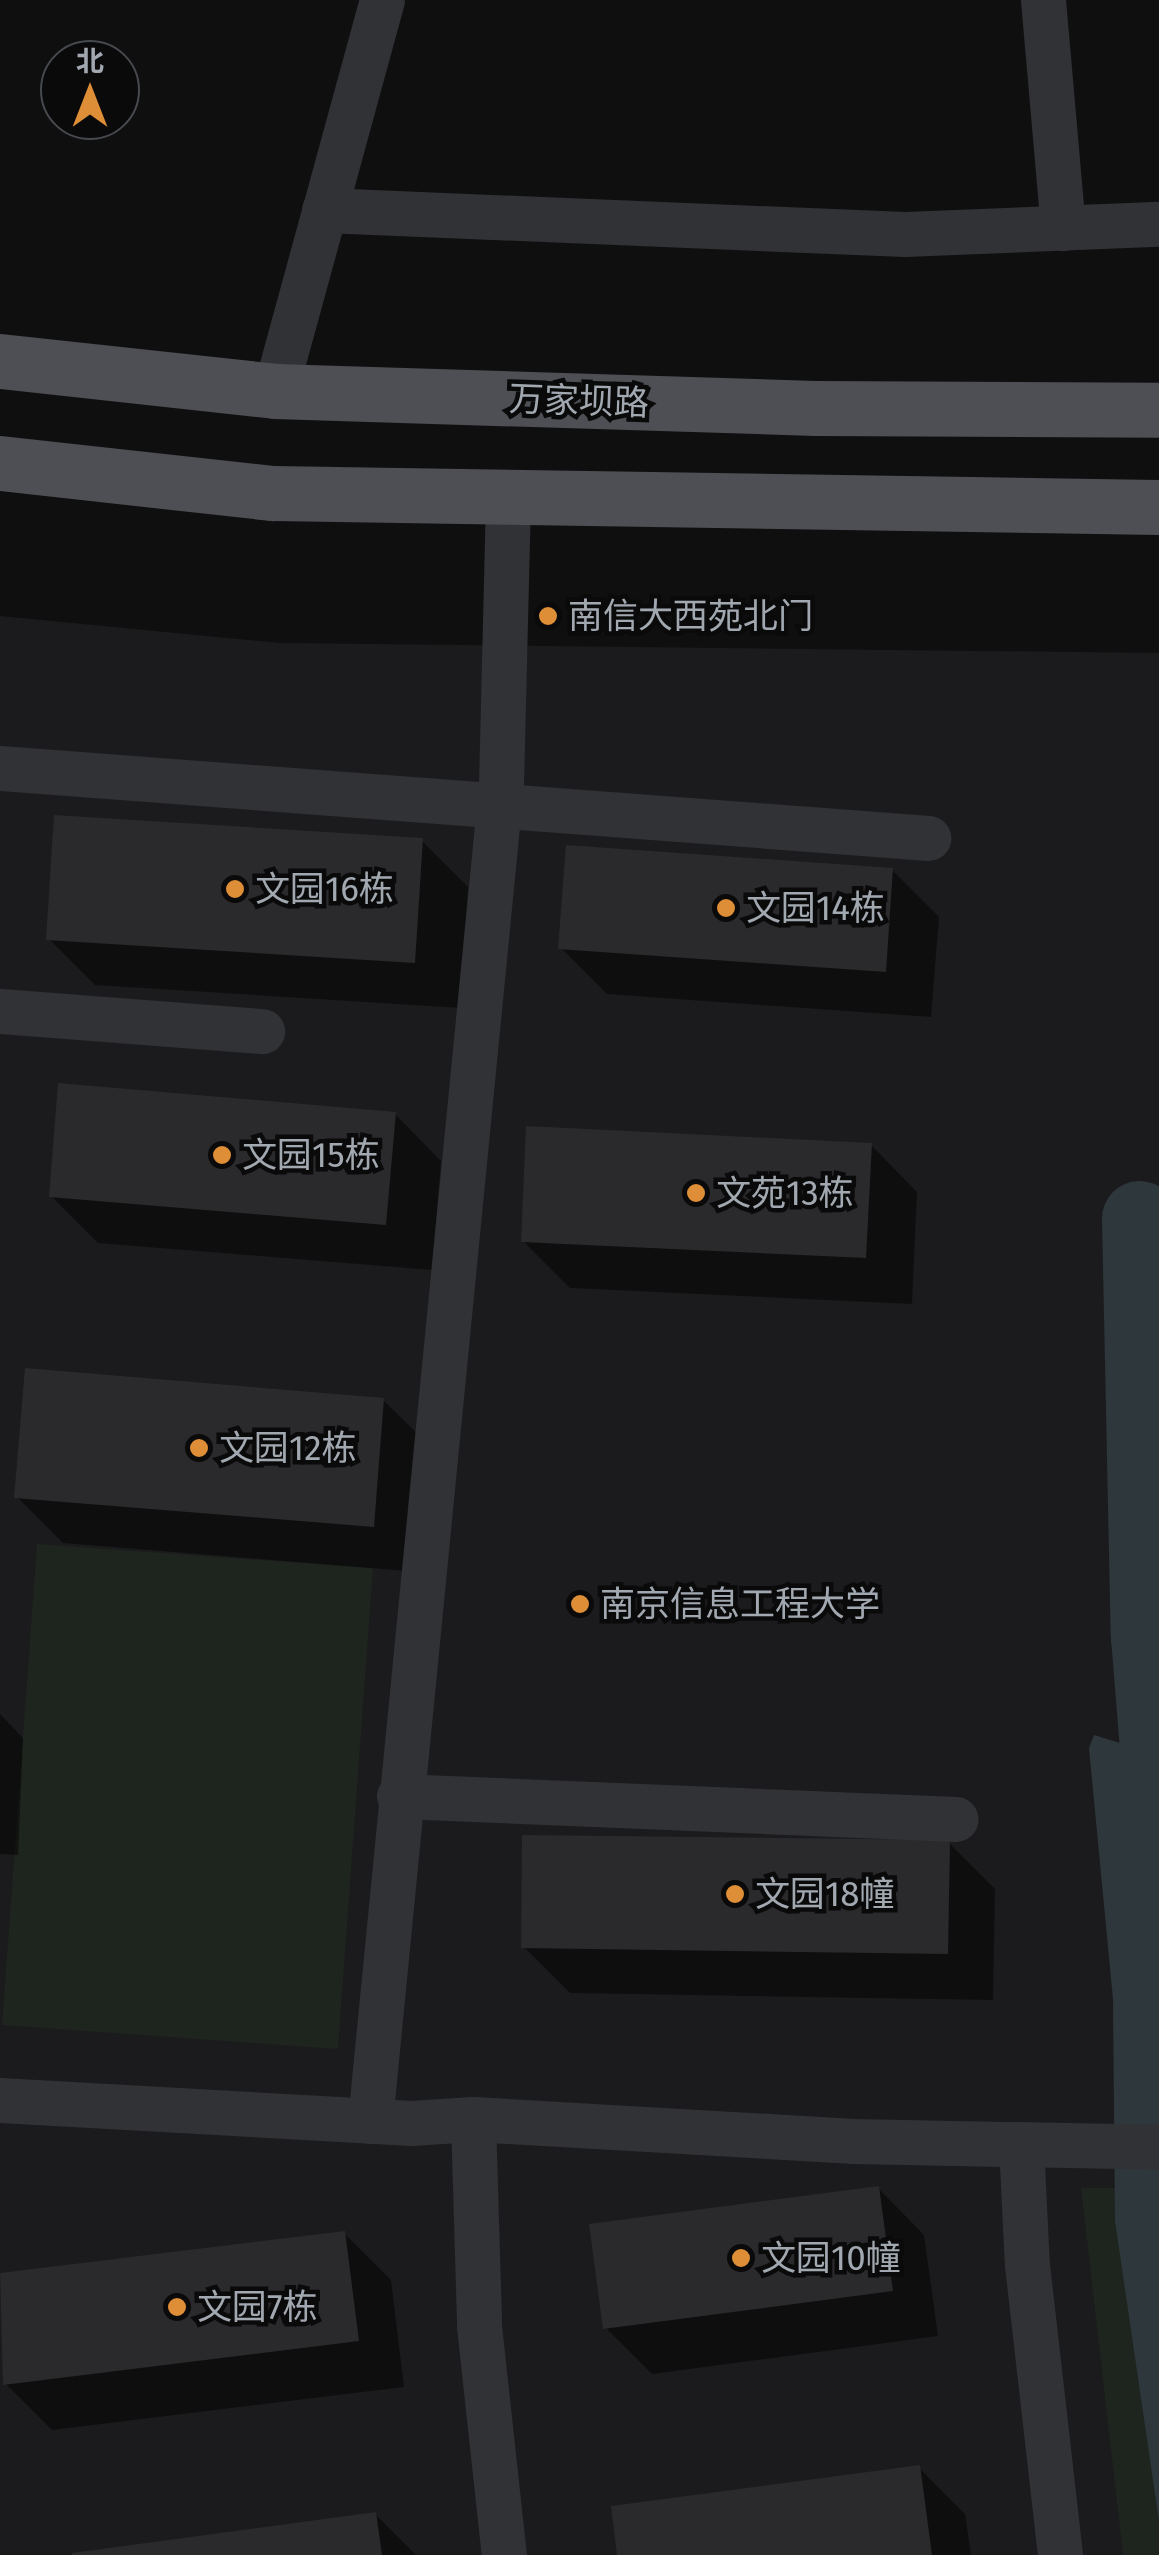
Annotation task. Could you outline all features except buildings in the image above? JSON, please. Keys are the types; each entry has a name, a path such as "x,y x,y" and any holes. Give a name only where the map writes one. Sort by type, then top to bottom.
{"main road":[{"name":"万家坝路","path":"0,361 276,391 815,408 1159,410"},
{"path":"0,463 273,493 1159,507"}],"street":[{"path":"276,391 382,0"},
{"path":"1043,0 1063,228"},
{"path":"324,210 906,234 1159,224"},
{"path":"370,2121 499,802 508,496"},
{"path":"0,768 499,802 928,838"},
{"path":"0,1011 262,1031"},
{"path":"399,1796 956,1819"},
{"path":"0,2100 370,2121 473,2119 617,2131 1159,2147"},
{"path":"473,2119 479,2326 504,2555"},
{"path":"1037,2145 1028,2265 1060,2555"}],"shaded area":[{"name":"南京信息工程大学","path":"0,616 280,643 1159,653 1159,2555 0,2555"},
{"path":"37,1544 373,1568 338,2049 2,2025"},
{"path":"1094,1735 1159,1755 1159,2521 1115,2221 1113,1999 1089,1748"},
{"path":"1081,2188 1159,2188 1159,2555 1123,2555"}],"waterway":[{"path":"1139,1218 1148,1636 1159,1772"}],"place":[{"name":"南信大西苑北门","path":"548,616"},
{"name":"文园16栋","path":"235,889"},
{"name":"文园14栋","path":"726,908"},
{"name":"文园15栋","path":"222,1155"},
{"name":"文苑13栋","path":"696,1193"},
{"name":"文园12栋","path":"199,1448"},
{"name":"南京信息工程大学","path":"580,1604"},
{"name":"文园18幢","path":"735,1894"},
{"name":"文园10幢","path":"741,2258"},
{"name":"文园7栋","path":"177,2307"}]}
